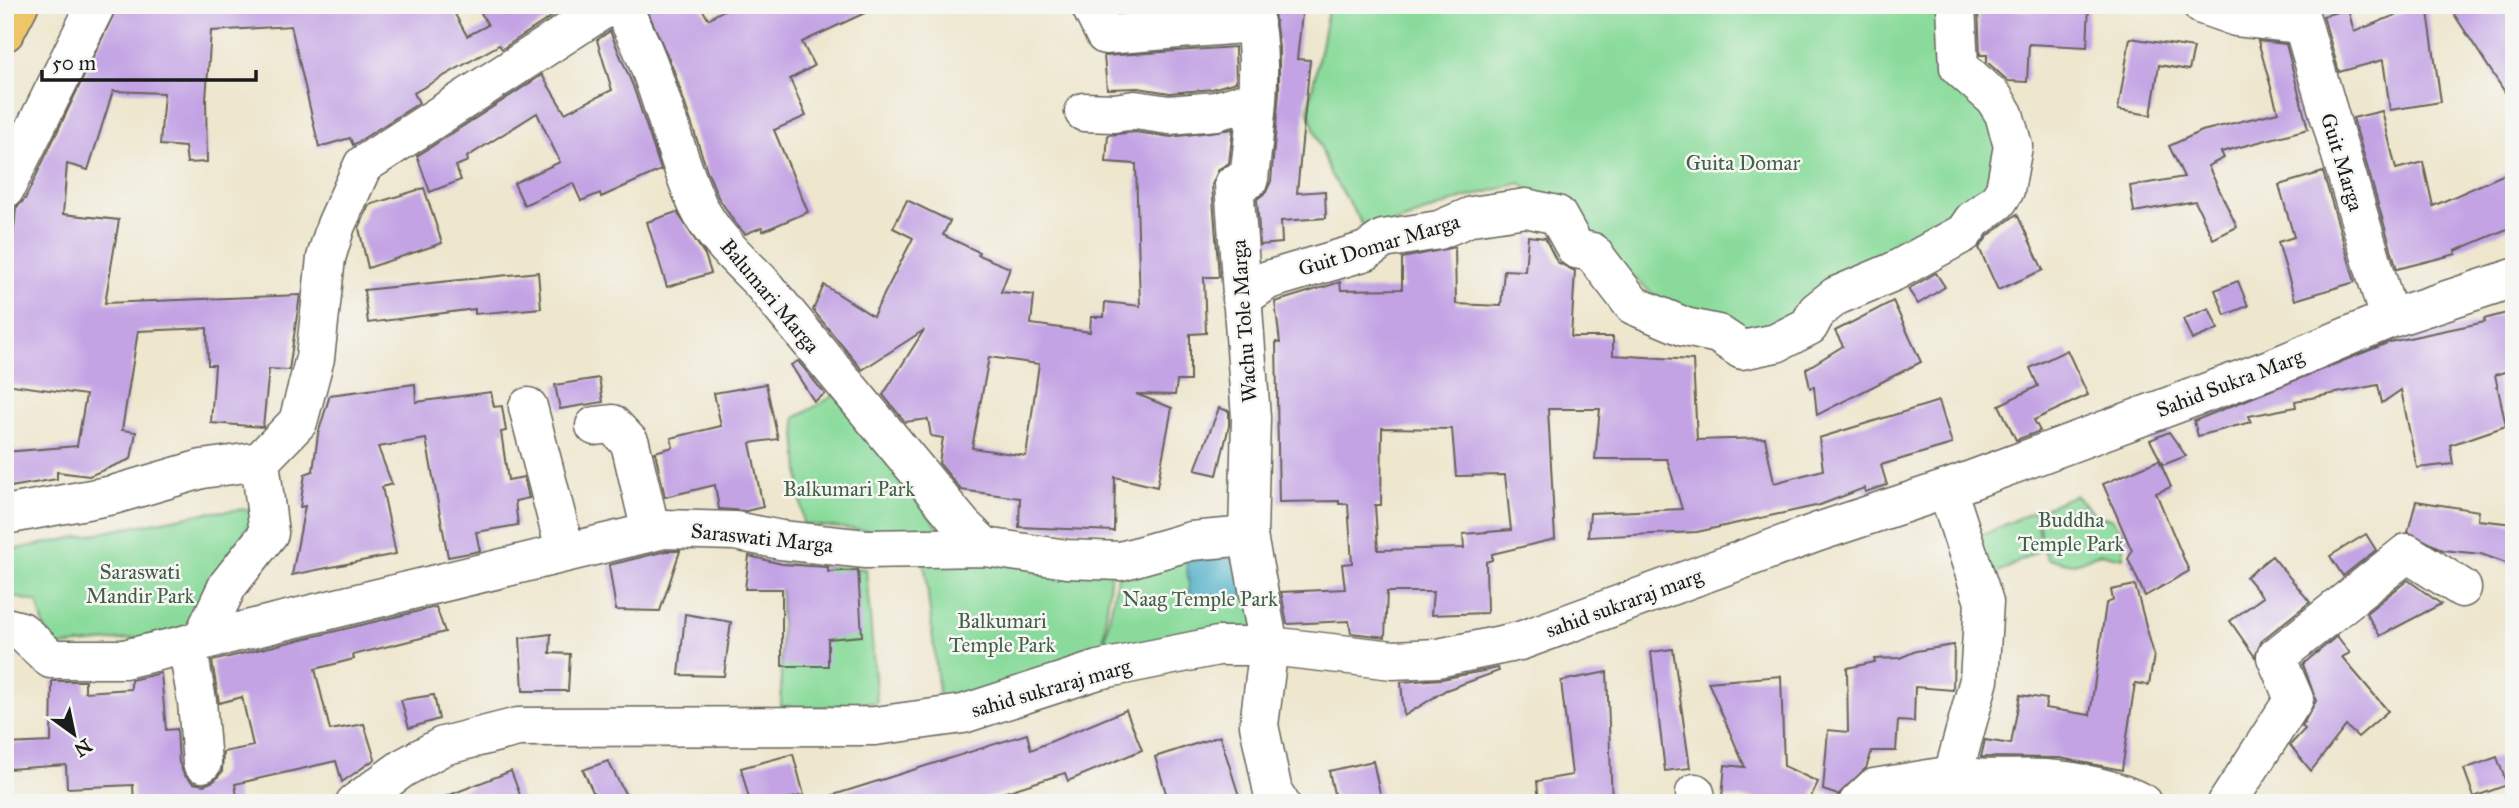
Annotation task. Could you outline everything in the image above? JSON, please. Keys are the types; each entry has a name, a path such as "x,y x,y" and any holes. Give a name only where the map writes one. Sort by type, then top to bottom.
{"main road":[{"path":"5,32 19,5"}],"street":[{"path":"5,189 96,5"},
{"path":"5,515 113,495 202,469 260,461 298,422 315,358 326,258 335,225 363,165 610,5"},
{"name":"Balumari Marga","path":"620,5 640,37 699,208 723,244 760,281 962,526 985,547"},
{"path":"1090,5 1105,35 1253,14"},
{"name":"Guit Domar Marga","path":"1241,299 1268,280 1366,251 1383,239 1439,230 1472,216 1526,208 1557,215 1576,249 1592,252 1633,305 1685,327 1718,334 1742,350 1776,343 1809,326 1817,311 1836,296 1893,272 1964,233 2005,190 2013,146 2004,114 1994,98 1959,67 1956,5"},
{"path":"2203,5 2236,17 2299,15"},
{"name":"Wachu Tole Marga","path":"1253,14 1257,99 1249,179 1234,184 1251,418 1248,536 1269,646 1259,724 1273,792 1280,803"},
{"name":"Guit Marga","path":"2299,15 2389,319"},
{"path":"1084,112 1114,113 1135,110 1169,115 1216,111 1257,99"},
{"name":"Sahid Sukra Marg","path":"1947,489 2275,367 2389,319 2514,278"},
{"path":"528,407 565,550"},
{"path":"596,426 612,424 630,443 651,531"},
{"path":"202,763 194,642 228,585 270,533 260,461"},
{"path":"1947,489 1984,601 1979,680 1954,775"},
{"name":"sahid sukraraj marg","path":"355,803 404,768 443,746 518,727 875,726 963,714 1098,670 1218,646 1269,646 1393,660 1438,658 1520,641 1818,531 1947,489"},
{"name":"Saraswati Marga","path":"5,627 21,631 51,659 124,659 565,550 664,529 735,531 782,540 866,549 985,547 1068,558 1121,561 1191,541 1248,536"},
{"path":"2227,803 2294,699 2276,657 2319,626 2407,553 2462,588"},
{"path":"1858,803 1874,788 1954,775 1983,781 2046,779 2078,794 2142,803"}],"green space":[{"name":"Guita Domar","path":"1329,5 1954,5 2003,130 1989,199 1744,344 1672,311 1603,250 1597,237 1561,206 1542,206 1521,183 1461,199 1368,233 1330,173 1308,111"},
{"name":"Balkumari Park","path":"835,395 947,539 803,524 795,418"},
{"name":"Buddha Temple Park","path":"2075,495 2097,516 2111,518 2124,535 2123,558 2101,553 2073,564 2048,559 2041,544 2038,511"},
{"name":"Saraswati Mandir Park","path":"260,508 193,611 189,633 50,647 37,602 5,595 5,553 11,550 204,513"},
{"path":"2034,511 2042,549 1984,581 1972,540"},
{"path":"1245,536 1267,640 942,720 924,559 1111,571 1102,654 1121,561"},
{"path":"781,563 866,569 877,702 812,708 781,706"}],"water":[{"path":"1241,556 1245,596 1191,604 1186,561"}],"building":[{"path":"118,5 211,5 210,9 262,5 450,5 467,36 488,25 481,13 495,5 499,5 505,15 522,5 569,5 502,49 499,45 414,93 419,103 353,145 350,138 319,147 291,26 211,31 206,99 207,162 187,163 185,147 160,145 164,93 113,91 88,170 67,164 63,214 119,220 105,303 300,295 289,370 269,369 263,427 211,423 215,365 208,365 207,328 138,331 122,430 136,432 131,459 89,476 57,472 57,479 5,488 5,452 77,446 86,395 5,384 5,238 13,239 16,208 25,199"},
{"path":"645,5 700,5 708,19 733,5 882,5 802,42 814,66 790,79 806,116 774,130 808,212 763,231 762,227 745,234 735,223 718,197 708,173 674,71"},
{"path":"1273,5 1303,5 1297,59 1310,60 1297,193 1325,191 1326,218 1281,221 1282,243 1260,245 1257,199 1266,192 1271,181 1279,93 1279,47"},
{"path":"2050,5 2089,5 2087,47 2029,44 2027,82 2008,81 1987,62 1987,55 1980,55 1978,8 2050,11"},
{"path":"2420,5 2427,5 2441,102 2390,110 2383,60 2339,72 2323,16 2348,9 2354,32"},
{"path":"2448,5 2503,5 2514,22 2514,106"},
{"path":"610,31 633,86 661,170 601,197 600,193 581,201 573,183 524,205 514,183 560,162 537,113 467,157 468,161 456,166 461,180 430,192 417,156 542,75 565,113 612,90 597,40"},
{"path":"2130,38 2194,48 2189,70 2159,65 2151,115 2118,110"},
{"path":"2258,41 2286,44 2308,129 2221,152 2224,158 2208,166 2237,227 2213,239 2195,201 2134,212 2130,186 2184,177 2169,146 2202,131 2278,112"},
{"path":"1235,47 1236,82 1212,89 1170,93 1138,88 1107,89 1104,56"},
{"path":"2382,111 2396,169 2423,162 2433,206 2514,170 2514,226 2455,251 2456,254 2397,269 2353,118"},
{"path":"1233,129 1229,163 1219,169 1212,185 1219,277 1204,277 1206,333 1190,334 1190,381 1177,381 1175,395 1136,394 1172,408 1157,487 1115,477 1114,531 1019,527 1020,498 961,490 939,463 943,438 931,436 928,419 905,422 883,395 924,330 862,370 813,310 824,285 873,316 913,238 893,228 907,200 950,221 943,235 979,252 978,255 1010,268 1001,292 1034,295 1031,324 1090,332 1091,317 1104,317 1105,302 1140,306 1136,164 1106,162 1108,135 1135,132 1171,137","holes":["989,357 1039,364 1026,456 972,448"]},
{"path":"2323,172 2355,282 2295,300 2278,242 2294,237 2279,185"},
{"path":"424,188 442,243 368,268 359,228 369,205"},
{"path":"677,212 705,255 711,273 667,287 647,222"},
{"path":"2017,214 2043,270 1998,290 1979,248 1989,235"},
{"path":"1528,236 1545,238 1557,262 1575,271 1571,337 1613,337 1613,355 1693,360 1697,440 1765,438 1774,483 1823,470 1819,438 1939,401 1952,444 1881,465 1887,485 1865,492 1864,488 1820,505 1697,532 1588,537 1590,513 1682,509 1667,459 1595,459 1600,409 1548,409 1555,539 1492,554 1492,560 1486,562 1487,613 1431,615 1433,592 1387,592 1385,637 1351,633 1349,621 1287,624 1281,592 1345,589 1342,564 1352,563 1348,504 1339,504 1339,501 1279,502 1276,342 1280,343 1275,302 1340,282 1341,290 1402,289 1402,258 1455,247 1456,304 1501,306 1504,270 1525,271","holes":["1382,428 1452,429 1456,476 1505,475 1511,530 1463,534 1464,548 1378,550 1375,505 1381,505"]},
{"path":"538,272 541,308 475,314 475,309 368,323 364,290"},
{"path":"1936,273 1945,287 1918,304 1908,289"},
{"path":"2238,281 2248,306 2225,315 2215,290"},
{"path":"1893,301 1921,362 1817,415 1814,387 1810,388 1806,369 1843,346 1835,331"},
{"path":"2209,308 2218,329 2192,340 2183,319"},
{"path":"2514,311 2514,369 2495,375 2506,426 2450,445 2453,464 2417,468 2401,390 2382,403 2378,385 2295,401 2296,407 2249,416 2251,422 2198,436 2194,421 2390,342 2485,322 2484,319"},
{"path":"2067,350 2088,395 2034,420 2040,431 2016,440 1999,405 2038,386 2030,368"},
{"path":"798,361 825,394 814,401 791,365"},
{"path":"599,378 603,402 560,409 555,385"},
{"path":"415,384 416,402 491,392 494,407 502,406 506,431 501,432 508,480 524,477 529,498 515,501 518,525 476,532 480,551 448,557 426,439 378,447 392,484 382,487 396,554 292,575 305,506 300,507 305,474 313,471 318,434 330,395"},
{"path":"766,384 778,439 750,443 763,507 746,511 719,509 715,485 665,497 655,452 673,447 671,438 721,426 714,393"},
{"path":"1219,408 1229,411 1229,426 1217,475 1195,470"},
{"path":"2169,432 2186,456 2163,465 2150,440"},
{"path":"2159,460 2171,487 2156,493 2189,571 2145,596 2128,559 2132,551 2103,484"},
{"path":"2416,501 2479,511 2478,520 2514,524 2514,566 2481,554 2443,550 2408,532"},
{"path":"2366,534 2376,550 2343,576 2330,556"},
{"path":"666,551 680,551 660,611 616,610 609,565"},
{"path":"749,556 782,564 828,567 828,572 858,570 862,636 828,639 828,666 782,666 782,589 745,589"},
{"path":"2272,556 2310,602 2262,640 2255,657 2230,621 2263,597 2246,577"},
{"path":"2408,580 2441,604 2380,636 2366,613"},
{"path":"2135,585 2154,655 2149,685 2135,683 2122,770 2060,758 1981,757 1985,740 2011,744 2020,695 2047,699 2045,708 2090,715 2106,604 2113,600 2111,590"},
{"path":"436,607 445,632 353,655 354,659 315,669 330,730 364,724 375,759 342,782 336,761 235,784 238,803 134,803 133,785 67,788 66,765 8,769 6,744 51,742 52,681 85,681 85,692 131,689 131,680 161,673 166,730 177,729 179,762 184,775 193,783 204,785 214,781 222,772 223,752 253,746 242,697 219,703 212,661"},
{"path":"685,614 731,622 724,676 679,675"},
{"path":"551,634 550,653 570,654 568,691 523,691 520,638"},
{"path":"2337,636 2350,653 2342,657 2388,711 2358,737 2346,726 2311,771 2290,745 2305,729 2302,726 2316,701 2303,664"},
{"path":"1954,645 1953,690 1915,687 1914,722 1898,721 1896,751 1872,751 1866,768 1838,795 1823,790 1828,730 1848,732 1847,668 1875,662 1874,659 1900,658 1916,651"},
{"path":"1673,649 1690,768 1665,771 1651,652"},
{"path":"1498,668 1499,671 1446,690 1404,716 1401,682 1442,679"},
{"path":"1607,672 1612,803 1539,803 1537,781 1572,775 1561,681"},
{"path":"1781,676 1784,766 1818,782 1808,803 1722,797 1725,765 1745,767 1708,682"},
{"path":"434,695 439,719 409,728 401,700"},
{"path":"1126,710 1142,750 1068,781 1065,773 971,803 825,803 824,798 1027,734 1031,750"},
{"path":"1220,736 1240,799 1227,803 1169,803 1155,757"},
{"path":"793,754 804,795 773,803 750,803 741,768"},
{"path":"2497,757 2507,785 2474,797 2464,769"},
{"path":"608,761 630,803 598,803 583,770"},
{"path":"1373,761 1381,798 1360,803 1336,803 1329,771"},
{"path":"511,771 523,803 434,801"}],"park label":[{"name":"Naag Temple Park","path":"1200,599"},
{"name":"Balkumari Temple Park","path":"1002,633"}]}
